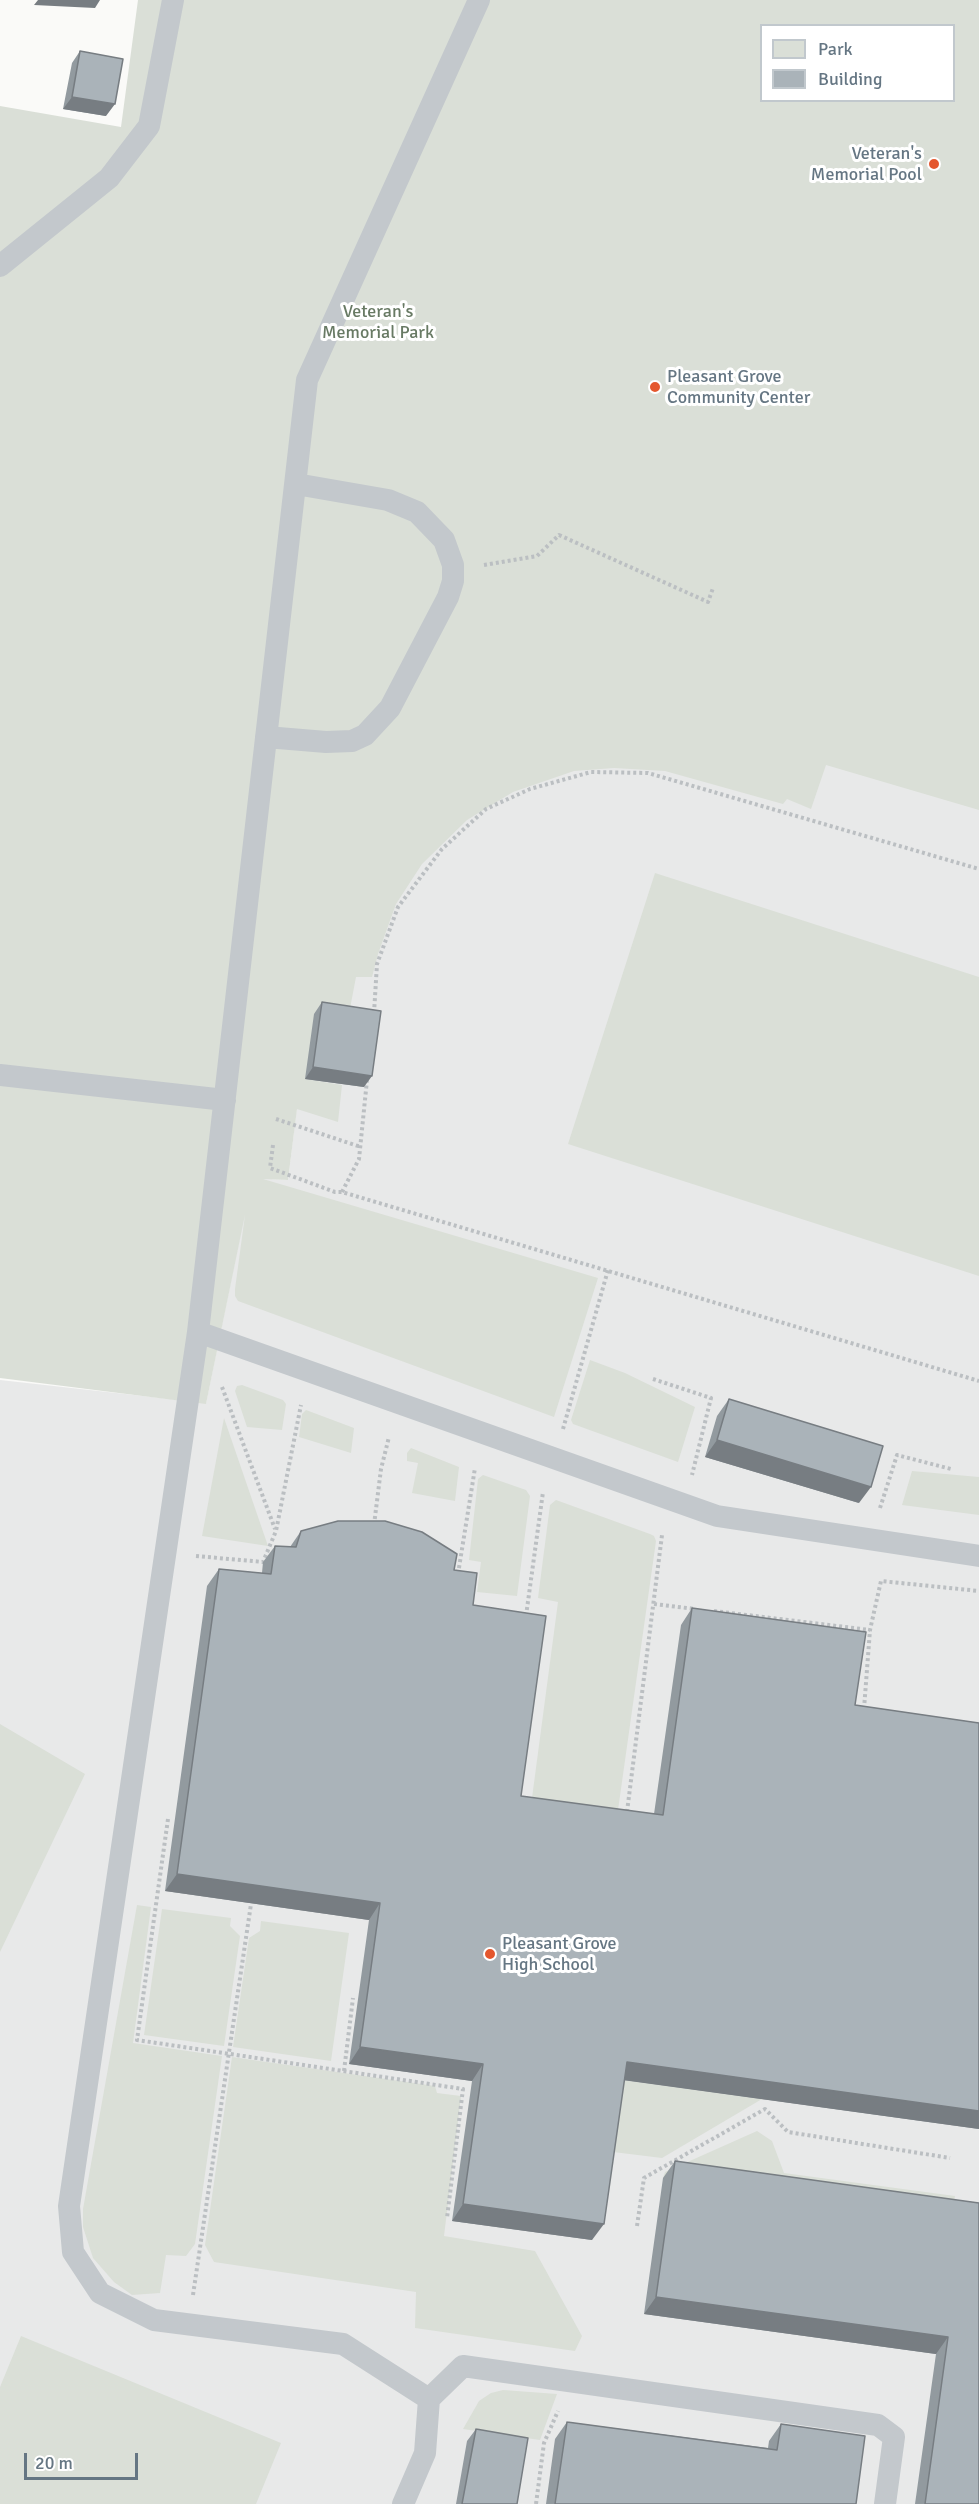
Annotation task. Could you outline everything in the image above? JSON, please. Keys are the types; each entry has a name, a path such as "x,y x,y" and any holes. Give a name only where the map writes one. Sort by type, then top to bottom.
{"lane":[{"path":"0,266 109,178 149,126 173,0"},
{"path":"429,2399 343,2344 154,2320 100,2293 73,2252 69,2206 198,1332 308,380 479,0"},
{"path":"266,737 326,742 352,741 365,735 390,708 448,597 453,581 453,565 444,540 417,512 387,500 296,484"},
{"path":"0,1075 225,1100"},
{"path":"198,1332 717,1515 979,1556"},
{"path":"403,2504 425,2453 429,2399 463,2366 878,2425 894,2437 885,2504"}],"path":[{"path":"484,565 537,555 559,535 708,602 713,588"},
{"path":"374,1020 377,964 398,907 442,849 486,808 530,789 591,772 648,773 979,869"},
{"path":"342,1191 359,1159 368,1077"},
{"path":"276,1119 361,1147"},
{"path":"273,1145 270,1168 335,1192 342,1191 979,1381"},
{"path":"563,1430 608,1270"},
{"path":"653,1379 711,1398 691,1479"},
{"path":"222,1386 276,1531"},
{"path":"191,1555 263,1562 276,1531 301,1405"},
{"path":"374,1529 381,1469 389,1437"},
{"path":"880,1508 897,1455 951,1469"},
{"path":"458,1578 475,1468"},
{"path":"526,1620 543,1492"},
{"path":"627,1812 662,1535"},
{"path":"864,1710 870,1630 881,1581 979,1591"},
{"path":"654,1604 699,1609"},
{"path":"710,1611 870,1630"},
{"path":"168,1819 137,2040 463,2089 447,2218"},
{"path":"196,2263 250,1904"},
{"path":"344,2071 353,1998"},
{"path":"637,2226 644,2178 765,2109 788,2132 950,2158"},
{"path":"536,2504 544,2443 571,2382"}],"shaded area":[{"name":"Pleasant Grove High School","path":"979,400 979,2504 0,2504 0,1380 206,1403 252,1178 288,1180 314,967 477,630"}],"green space":[{"name":"Veteran's Memorial Park","path":"138,0 979,0 979,810 826,765 811,809 787,799 783,804 665,771 614,768 574,771 513,792 467,820 422,864 396,904 372,977 356,977 348,1019 305,1079 342,1085 338,1122 297,1109 288,1180 263,1179 598,1278 554,1417 238,1301 235,1289 245,1215 206,1404 0,1378 0,106 121,127"},
{"path":"655,873 979,977 979,1276 568,1144"},
{"path":"590,1360 625,1373 695,1407 678,1462 573,1424 571,1420"},
{"path":"242,1385 283,1400 286,1404 282,1430 247,1427 235,1391 237,1386"},
{"path":"306,1410 354,1428 351,1453 299,1437 302,1414"},
{"path":"224,1418 268,1546 202,1536"},
{"path":"411,1448 459,1467 455,1501 412,1493 418,1463 407,1461 407,1453"},
{"path":"912,1471 979,1477 979,1515 902,1505"},
{"path":"483,1475 526,1490 530,1496 517,1596 477,1592 481,1562 469,1560 478,1479"},
{"path":"556,1500 650,1534 656,1541 618,1810 532,1798 558,1602 538,1598 550,1505"},
{"path":"0,1724 85,1774 0,1952"},
{"path":"137,1905 151,1907 133,2043 222,2056 195,2244 186,2256 166,2255 160,2293 132,2295 114,2282 93,2258 83,2227 83,2209"},
{"path":"162,1909 231,1918 230,1926 240,1936 224,2046 144,2035"},
{"path":"261,1921 349,1933 331,2061 233,2047 249,1938 260,1931"},
{"path":"232,2057 435,2086 437,2093 461,2096 444,2236 535,2251 582,2336 575,2351 415,2328 416,2292 214,2262 205,2245"},
{"path":"615,2079 762,2099 662,2158 605,2151"},
{"path":"757,2131 772,2141 784,2173 955,2196 951,2218 663,2178 665,2172"},
{"path":"21,2336 281,2443 256,2504 0,2504 0,2387"},
{"path":"503,2390 557,2394 540,2440 463,2429 479,2401 491,2393"}],"building":[{"path":"80,51 123,59 115,104 72,97"},
{"path":"322,1002 381,1011 372,1076 313,1067"},
{"path":"729,1399 883,1446 871,1487 717,1440"},
{"name":"Pleasant Grove High School","path":"338,1521 385,1521 422,1532 457,1554 454,1570 477,1573 473,1605 546,1616 521,1796 663,1815 692,1608 866,1632 855,1705 979,1723 979,2111 627,2062 604,2224 463,2204 483,2064 360,2047 380,1903 177,1874 219,1569 271,1574 275,1546 296,1547 301,1531"},
{"path":"675,2161 979,2203 979,2504 925,2504 948,2337 656,2297"},
{"path":"567,2422 777,2450 781,2424 865,2436 856,2504 555,2504"},
{"path":"476,2429 528,2438 517,2504 462,2504"}],"place":[{"name":"Veteran's Memorial Pool","path":"934,164"},
{"name":"Pleasant Grove Community Center","path":"655,387"},
{"name":"Pleasant Grove High School","path":"490,1954"}]}
